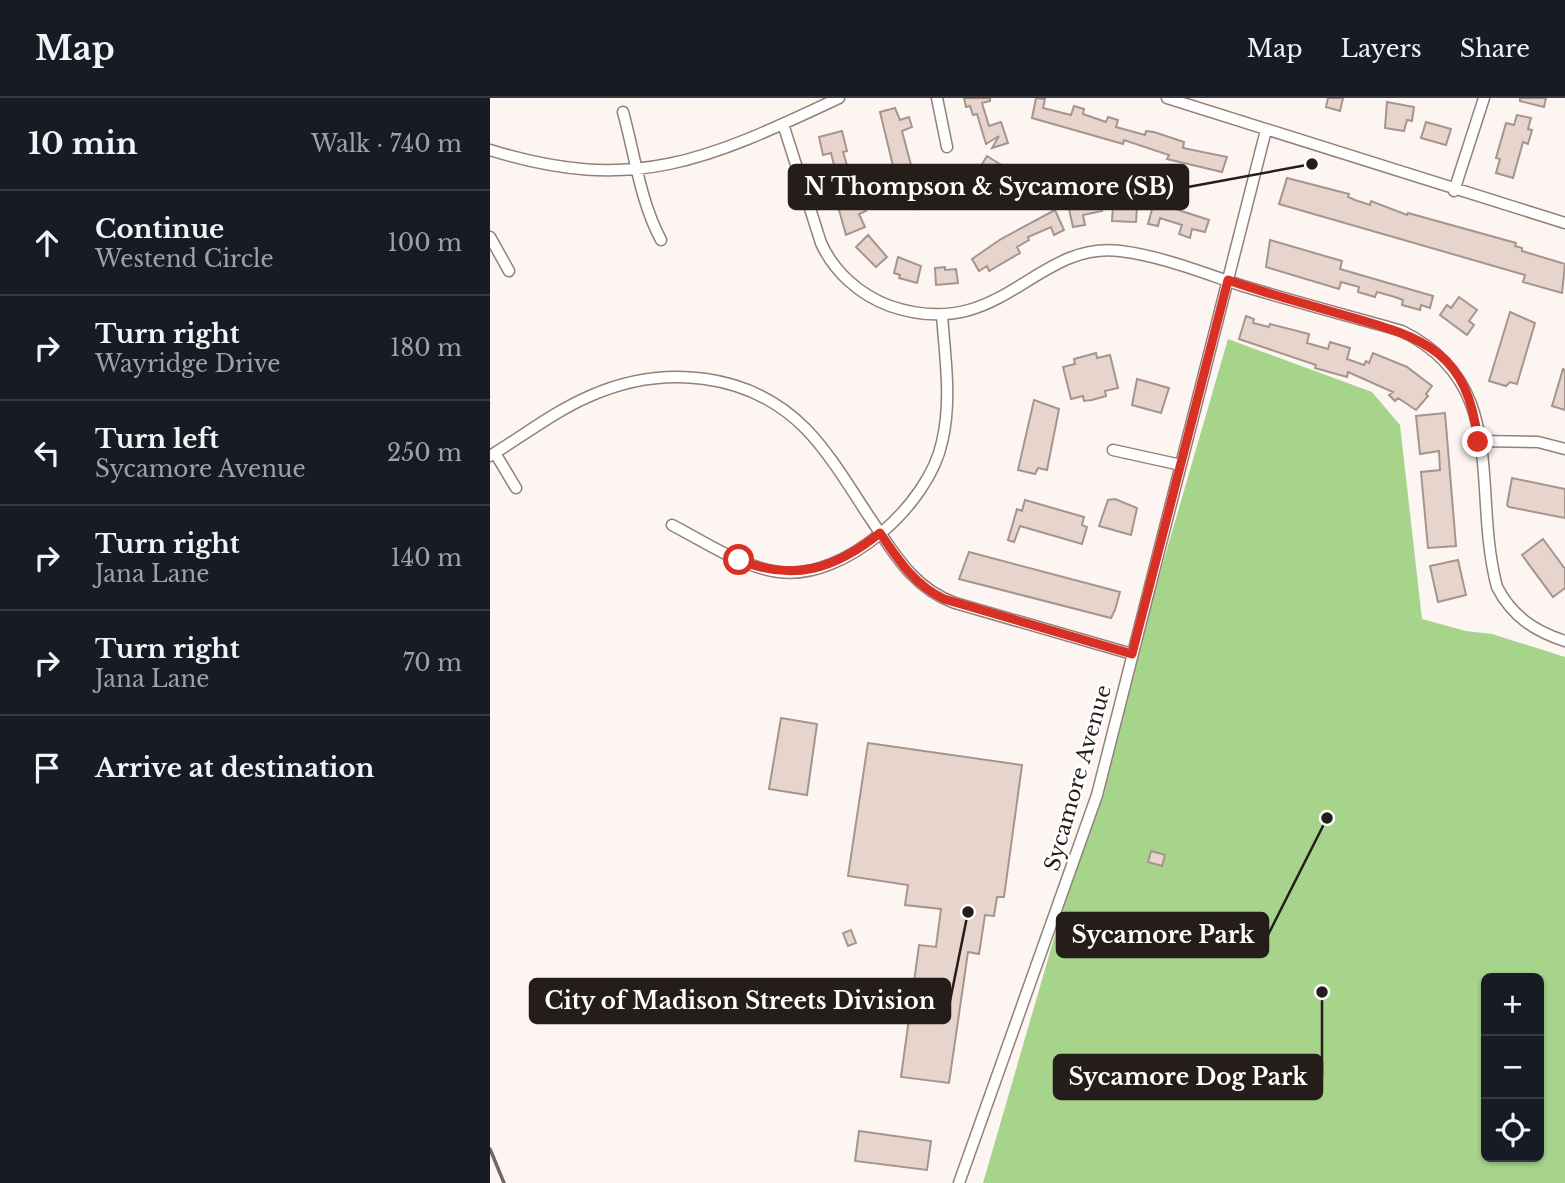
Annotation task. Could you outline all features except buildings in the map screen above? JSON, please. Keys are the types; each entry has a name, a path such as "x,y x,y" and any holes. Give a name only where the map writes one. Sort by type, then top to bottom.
{"street":[{"path":"490,150 540,164 606,172 640,169 700,158 839,98"},
{"path":"937,98 947,147"},
{"path":"1167,98 1454,191 1565,223"},
{"path":"1454,191 1484,98"},
{"path":"623,112 640,169 648,215 661,240"},
{"path":"783,124 821,243 838,269 865,294 879,302 927,315 942,315 985,305 1055,266 1099,251 1121,251 1167,260 1402,331 1430,346 1445,360 1474,405 1497,587 1513,612 1536,630 1565,641"},
{"name":"Sycamore Avenue","path":"959,1183 1094,804 1266,130"},
{"path":"490,237 509,271"},
{"path":"672,525 739,560 778,572 804,571 846,558 880,533 904,512 922,488 942,446 948,391 942,315"},
{"path":"516,488 493,454 578,401 622,384 674,376 718,381 763,397 800,423 816,440 880,533 922,586 944,599 1132,654"},
{"path":"1478,442 1538,442 1565,449"},
{"path":"1113,450 1181,466"}],"green space":[{"path":"1228,339 1372,392 1400,425 1422,619 1466,631 1492,634 1565,657 1565,1183 983,1183"}],"railway":[{"path":"490,1149 504,1183"}],"place":[{"name":"N Thompson & Sycamore (SB)","path":"1312,164"},
{"name":"Sycamore Park","path":"1327,818"},
{"name":"City of Madison Streets Division","path":"968,912"},
{"name":"Sycamore Dog Park","path":"1322,992"}],"route":[{"path":"739,560 778,572 804,571 846,558 880,533 911,575 933,594 955,603 1132,654 1228,280 1402,331 1430,346 1460,377 1474,405 1478,442"}]}
